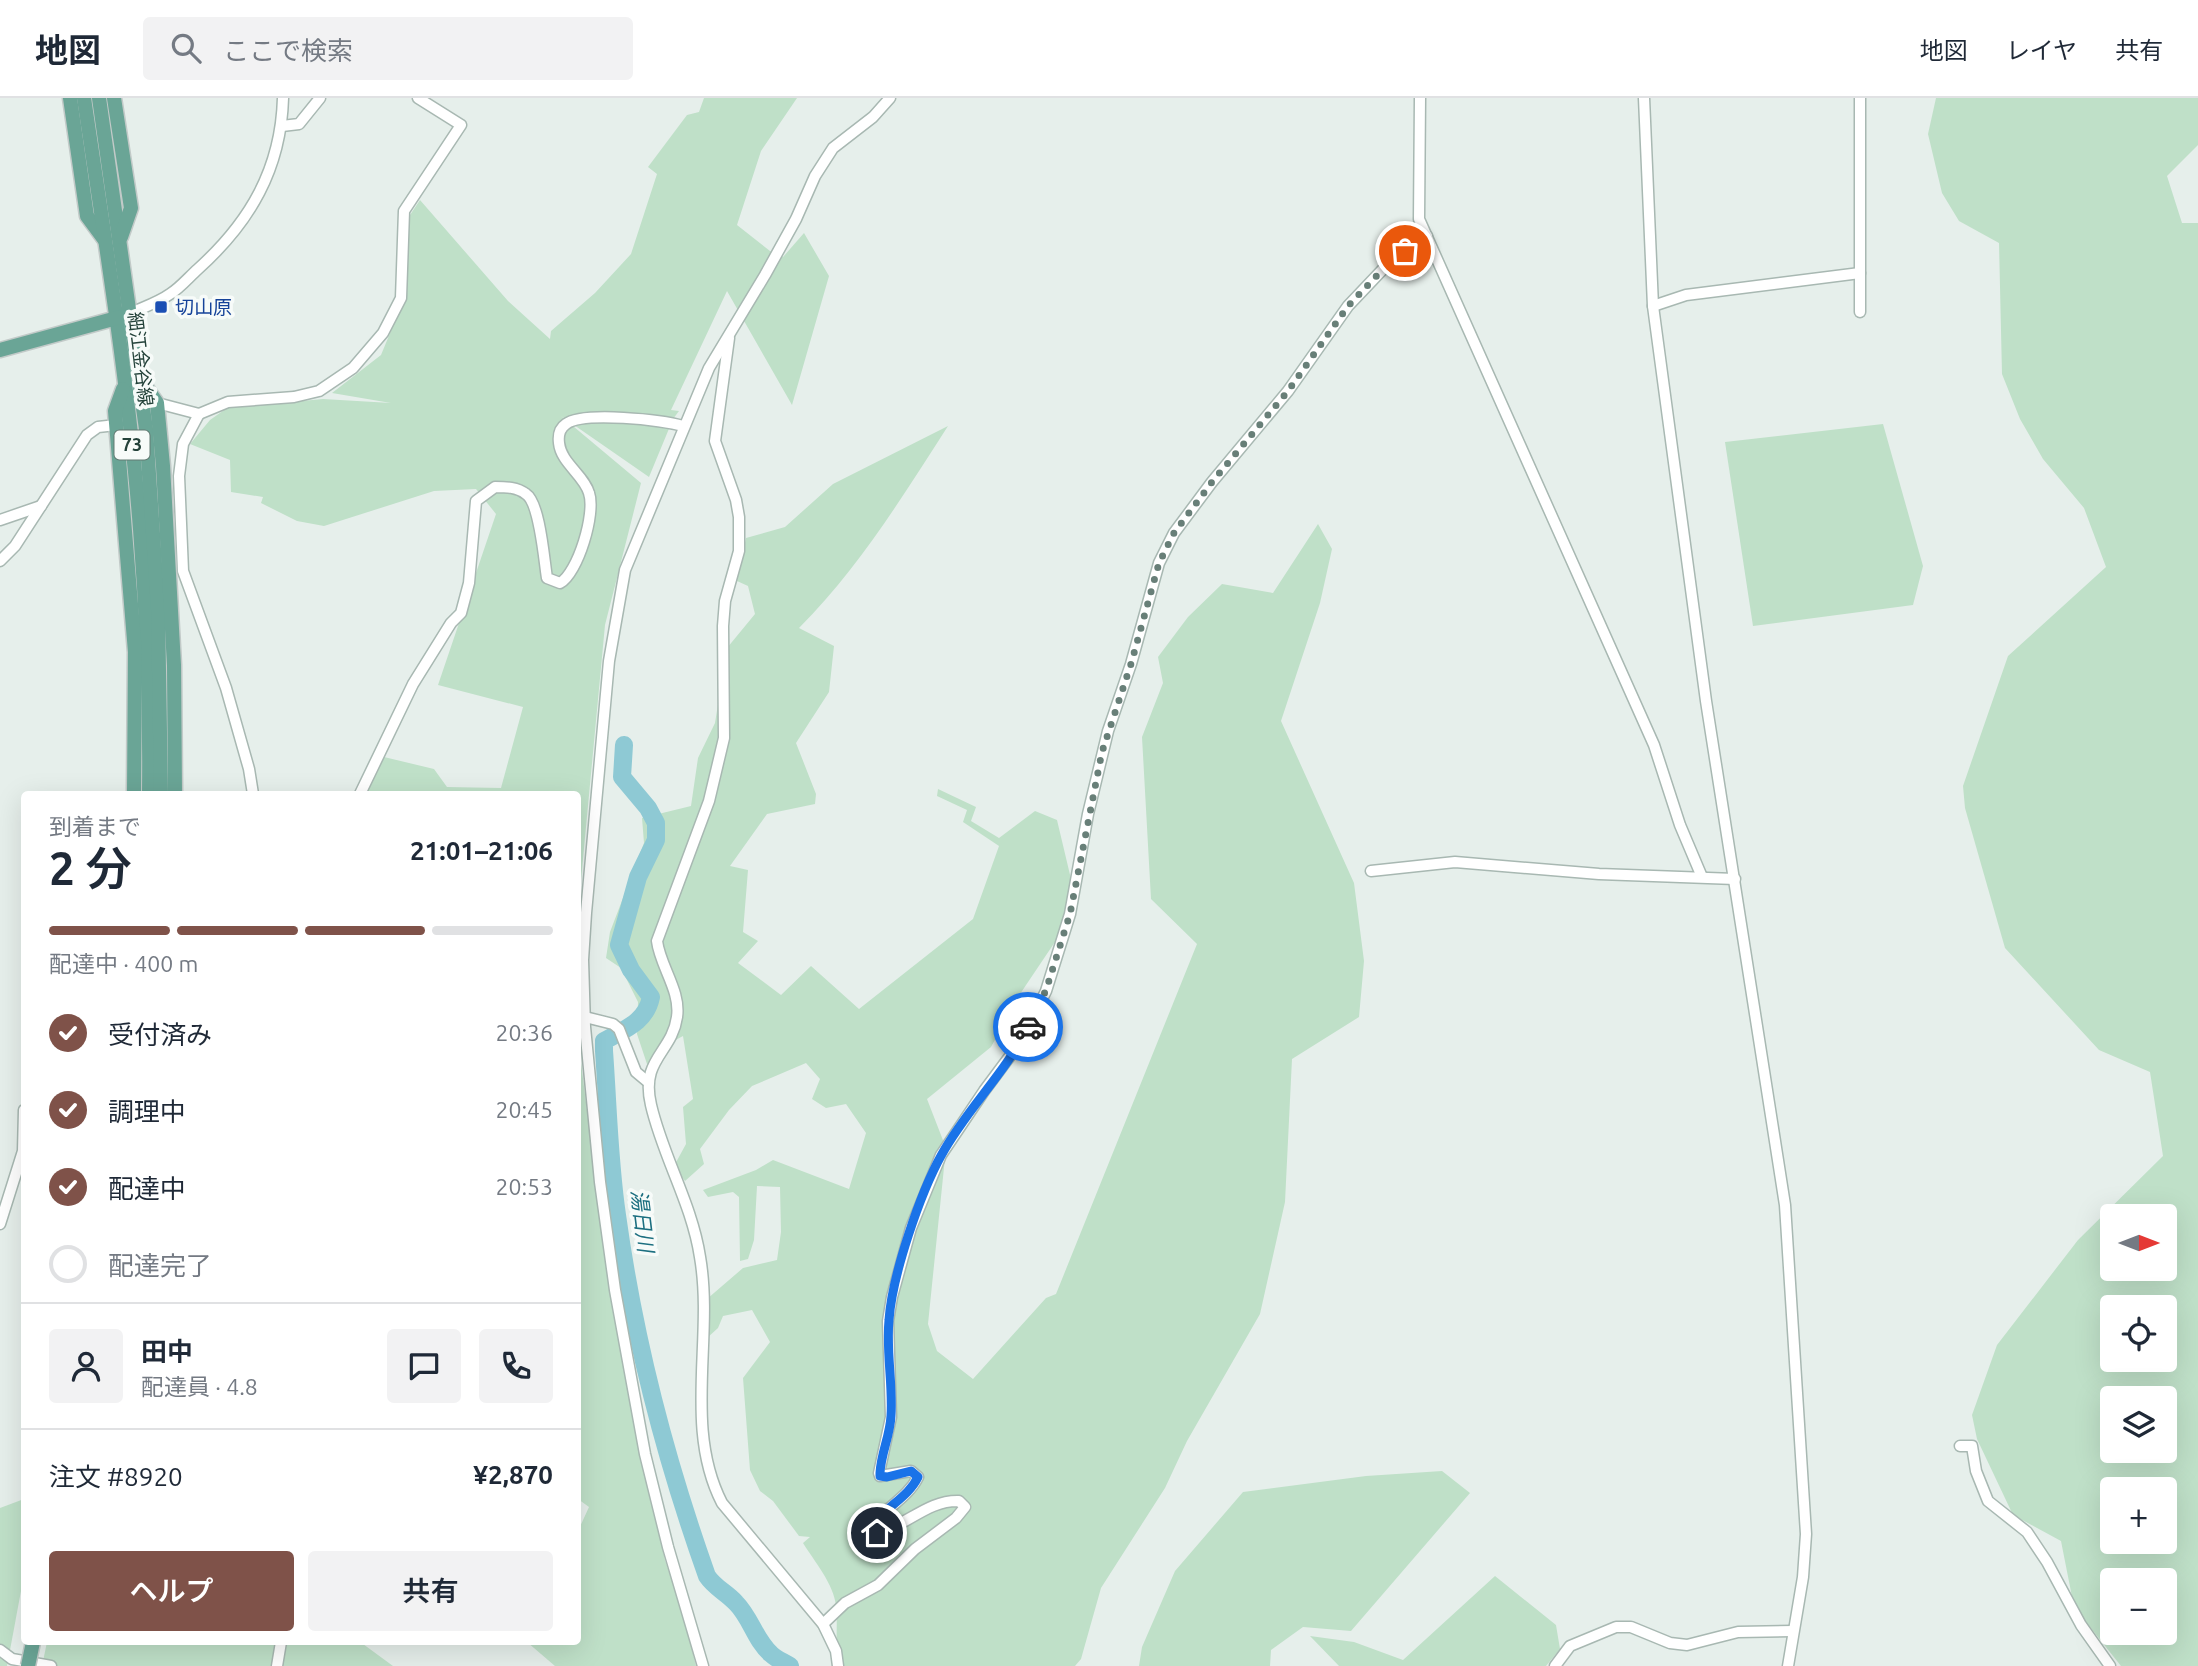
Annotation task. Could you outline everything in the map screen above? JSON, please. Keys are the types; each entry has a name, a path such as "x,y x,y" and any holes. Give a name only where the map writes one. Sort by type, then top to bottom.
{"main road":[{"path":"71,98 87,216 105,240"},
{"name":"細江金谷線","path":"84,98 117,319 134,463 144,586 149,791"},
{"name":"細江金谷線","path":"99,98 140,379 150,478 158,609 161,791"},
{"path":"114,98 131,208 120,238"},
{"path":"0,350 131,313"},
{"path":"140,379 157,403 172,602 175,791"},
{"name":"73","path":"124,384 115,411 135,652 134,791"},
{"path":"28,1666 32,1645"}],"street":[{"path":"131,313 170,294 216,253 246,218 269,174 282,126 283,98"},
{"path":"282,126 299,124 320,98"},
{"path":"157,403 199,414 228,402 294,397 319,391 353,368 383,333 401,298 404,211 461,125 418,98"},
{"path":"703,1666 668,1547 645,1454 615,1290 583,1026 583,960 602,718 615,614 631,554 709,368 796,219 815,176 833,148 873,117 890,98"},
{"path":"1420,98 1419,219 1654,745 1680,825 1702,877"},
{"path":"1644,98 1653,306 1706,701 1762,1046 1788,1240 1806,1534 1803,1577 1787,1666"},
{"path":"1860,98 1860,312"},
{"path":"823,1624 845,1603 878,1585 915,1549 956,1518 965,1507 959,1501 947,1501 930,1506 887,1530 877,1533 871,1528 878,1517 901,1498 918,1477 911,1471 887,1477 880,1476 891,1418 888,1321 892,1297 911,1228 941,1155 1022,1040 1046,990 1070,914 1088,814 1108,731 1131,664 1159,563 1174,533 1212,482 1288,391 1348,306 1385,267 1427,236"},
{"path":"1653,306 1686,295 1860,272"},
{"path":"729,337 715,441 724,475 736,500 739,517 738,551 725,601 723,626 724,738 709,801 657,941 658,955 676,1000 677,1017 650,1070 648,1082 650,1105 685,1198 701,1257 703,1421 713,1484 722,1503 823,1624 836,1651 838,1666"},
{"path":"199,414 183,444 179,476 183,571 226,688 253,791"},
{"path":"361,791 413,684 451,623 461,614 469,583 476,501 495,486 518,489 529,495 536,508 547,578 560,583 573,570 585,537 590,509 589,493 559,445 559,432 565,424 583,419 643,418 683,426"},
{"path":"0,561 15,546 88,435 98,427 116,425"},
{"path":"0,520 41,506"},
{"path":"1371,871 1455,862 1599,874 1735,879"},
{"path":"583,1026 613,1024 619,1029 636,1073 648,1082"},
{"path":"0,1224 21,1157"},
{"path":"1960,1446 1972,1446 1976,1471 1988,1501 2027,1532 2047,1562 2081,1625 2110,1666"},
{"path":"1555,1666 1570,1646 1616,1627 1631,1627 1670,1643 1687,1645 1738,1632 1793,1632"},
{"path":"277,1666 280,1645"},
{"path":"0,1650 12,1658 51,1666"}],"green space":[{"path":"704,98 797,98 761,151 737,225 770,251 783,257 804,233 829,276 792,405 727,291 671,410 679,411 673,419 649,477 561,416 641,483 605,625 581,880 581,791 367,791 384,757 434,769 447,787 501,788 523,707 438,685 496,514 476,489 434,491 324,526 297,521 261,503 263,497 231,492 230,460 190,444 210,420 227,408 323,399 391,403 332,393 381,355 402,304 408,218 420,200 508,301 550,339 551,331 595,293 631,254 657,174 648,167 687,115 699,112"},
{"path":"1936,98 2198,98 2198,145 2167,176 2182,223 2198,223 2198,1666 2121,1666 2104,1645 2177,1645 2177,1568 2100,1568 2100,1640 2074,1607 2061,1541 2013,1515 1977,1439 1972,1415 1997,1345 2078,1240 2100,1218 2100,1281 2177,1281 2177,1204 2114,1204 2163,1156 2150,1072 2099,1050 2005,948 1965,808 1963,786 2008,656 2106,567 2084,508 2043,459 2020,419 2002,374 1999,243 1959,221 1942,193 1928,134"},
{"path":"1883,424 1923,566 1913,605 1753,626 1725,442"},
{"path":"948,426 860,557 799,628 834,646 829,692 796,743 816,794 815,804 767,814 730,866 748,870 743,932 758,941 738,963 781,995 811,966 859,1009 973,919 999,846 963,822 967,810 937,796 938,789 976,807 971,821 999,838 1035,811 1057,820 1071,879 1063,930 1020,994 991,1047 927,1099 946,1148 928,1324 937,1351 973,1379 1046,1298 1056,1294 1197,944 1151,899 1142,737 1163,683 1158,657 1188,617 1222,584 1273,593 1318,524 1332,549 1320,603 1281,721 1354,883 1364,961 1359,1017 1292,1059 1285,1202 1260,1314 1187,1441 1165,1488 1101,1588 1081,1659 1075,1666 838,1666 834,1598 828,1581 803,1543 810,1537 799,1536 773,1501 760,1491 750,1470 743,1378 770,1342 752,1310 723,1316 718,1328 707,1338 707,1299 743,1268 777,1260 781,1232 780,1187 757,1186 754,1240 748,1259 740,1261 739,1197 733,1192 708,1197 703,1190 756,1170 773,1160 849,1189 866,1133 846,1104 826,1108 812,1099 820,1079 806,1063 752,1086 729,1110 700,1149 704,1164 685,1181 674,1166 686,1144 683,1107 693,1099 683,1036 655,1051 648,1067 637,1034 638,1002 621,968 606,958 610,932 644,843 642,818 691,806 698,758 715,723 727,648 755,614 748,586 737,581 746,538 785,527 833,484"},
{"path":"581,1063 606,1262 622,1355 665,1560 684,1616 696,1666 555,1666 530,1645 581,1645 581,1524 589,1507 581,1501"},
{"path":"1442,1471 1470,1493 1351,1631 1303,1627 1271,1650 1270,1666 1139,1666 1142,1647 1175,1571 1243,1492 1366,1476"},
{"path":"21,1500 21,1591 7,1666 0,1666 0,1508"},
{"path":"1495,1576 1556,1625 1560,1649 1546,1666 1339,1666 1310,1636 1354,1642 1403,1660"},
{"path":"46,1645 364,1645 393,1666 42,1666"}],"waterway":[{"name":"湯日川","path":"624,745 622,777 648,808 656,823 656,840 638,877 619,945 631,970 651,997 645,1013 639,1019 604,1041 612,1174 632,1307 665,1443 707,1576 741,1609 766,1648 790,1666"}],"way so far":[{"path":"1028,1027 1046,990 1070,914 1102,752 1131,664 1159,563 1174,533 1212,482 1288,391 1348,306 1385,267 1405,251"}],"place":[{"name":"切山原","path":"161,307"}],"route":[{"path":"877,1533 871,1528 878,1517 901,1498 918,1477 911,1471 887,1477 880,1476 880,1462 888,1441 891,1418 888,1321 911,1228 941,1155 1022,1040 1028,1027"}]}
